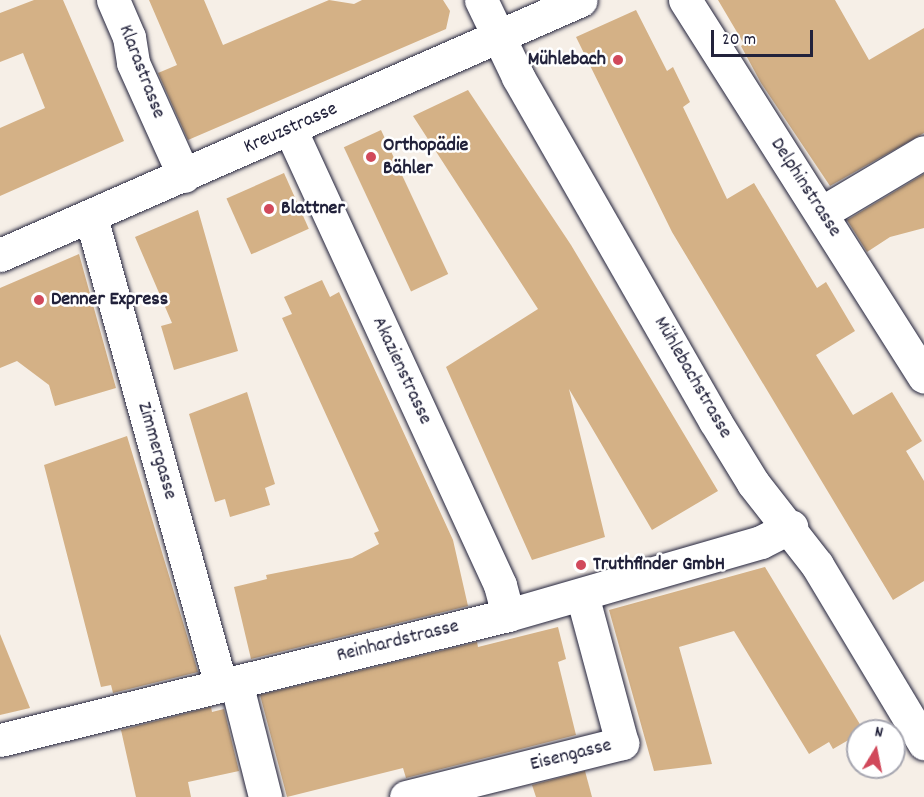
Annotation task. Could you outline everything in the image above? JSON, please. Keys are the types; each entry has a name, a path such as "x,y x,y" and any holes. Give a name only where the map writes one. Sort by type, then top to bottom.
{"street":[{"name":"Klarastrasse","path":"113,0 129,37 134,63 184,176"},
{"name":"Mühlebachstrasse","path":"481,0 518,76 715,420 753,483 791,527 924,743"},
{"name":"Kreuzstrasse","path":"0,255 581,0"},
{"name":"Delphinstrasse","path":"685,0 823,212 924,377"},
{"name":"Akazienstrasse","path":"290,129 500,585 508,615"},
{"path":"823,212 924,152"},
{"name":"Zimmergasse","path":"91,217 229,684 265,797"},
{"name":"Reinhardstrasse","path":"0,740 508,615 761,542 791,527"},
{"name":"Eisengasse","path":"405,797 622,743 582,595"}],"building":[{"path":"34,0 63,0 124,141 0,196 0,128 45,108 23,53 0,62 0,13"},
{"path":"149,0 204,0 223,45 329,0 354,4 362,0 443,0 450,11 446,29 188,140 158,73 177,65"},
{"path":"718,0 835,0 869,60 924,28 924,133 830,186 761,83 741,46 744,44"},
{"path":"636,10 667,71 673,67 690,102 683,107 727,199 754,183 817,288 826,282 855,331 816,355 853,415 892,392 922,441 906,451 924,481 924,581 893,600 672,232 576,37"},
{"path":"468,90 571,245 718,491 652,530 569,389 605,537 532,560 446,367 538,309 413,116"},
{"path":"381,130 448,274 411,291 344,147"},
{"path":"284,173 309,229 251,254 226,199"},
{"path":"924,174 924,228 890,237 867,252 847,220"},
{"path":"198,210 238,351 174,370 161,326 172,323 135,237"},
{"path":"79,254 116,388 55,406 49,385 17,361 0,368 0,288"},
{"path":"322,280 330,297 339,292 453,540 468,606 251,659 234,587 267,579 266,575 352,558 379,544 374,533 379,531 282,318 292,314 284,297"},
{"path":"247,392 275,484 265,488 270,505 230,517 225,499 215,502 189,414"},
{"path":"127,436 198,672 113,693 111,685 101,687 44,465"},
{"path":"765,567 857,719 846,719 846,741 833,749 829,742 809,754 734,631 679,647 712,764 654,771 609,610"},
{"path":"558,627 566,659 558,662 576,735 406,778 403,768 287,797 260,695 477,642 478,647"},
{"path":"0,634 30,708 0,715"},
{"path":"211,707 212,712 224,709 239,771 188,782 191,797 136,797 121,730"},
{"path":"585,771 592,797 536,797 532,785"}],"place":[{"name":"Mühlebach","path":"618,60"},
{"name":"Orthopädie Bähler","path":"371,157"},
{"name":"Blattner","path":"269,209"},
{"name":"Denner Express","path":"39,300"},
{"name":"Truthfinder GmbH","path":"581,565"}]}
